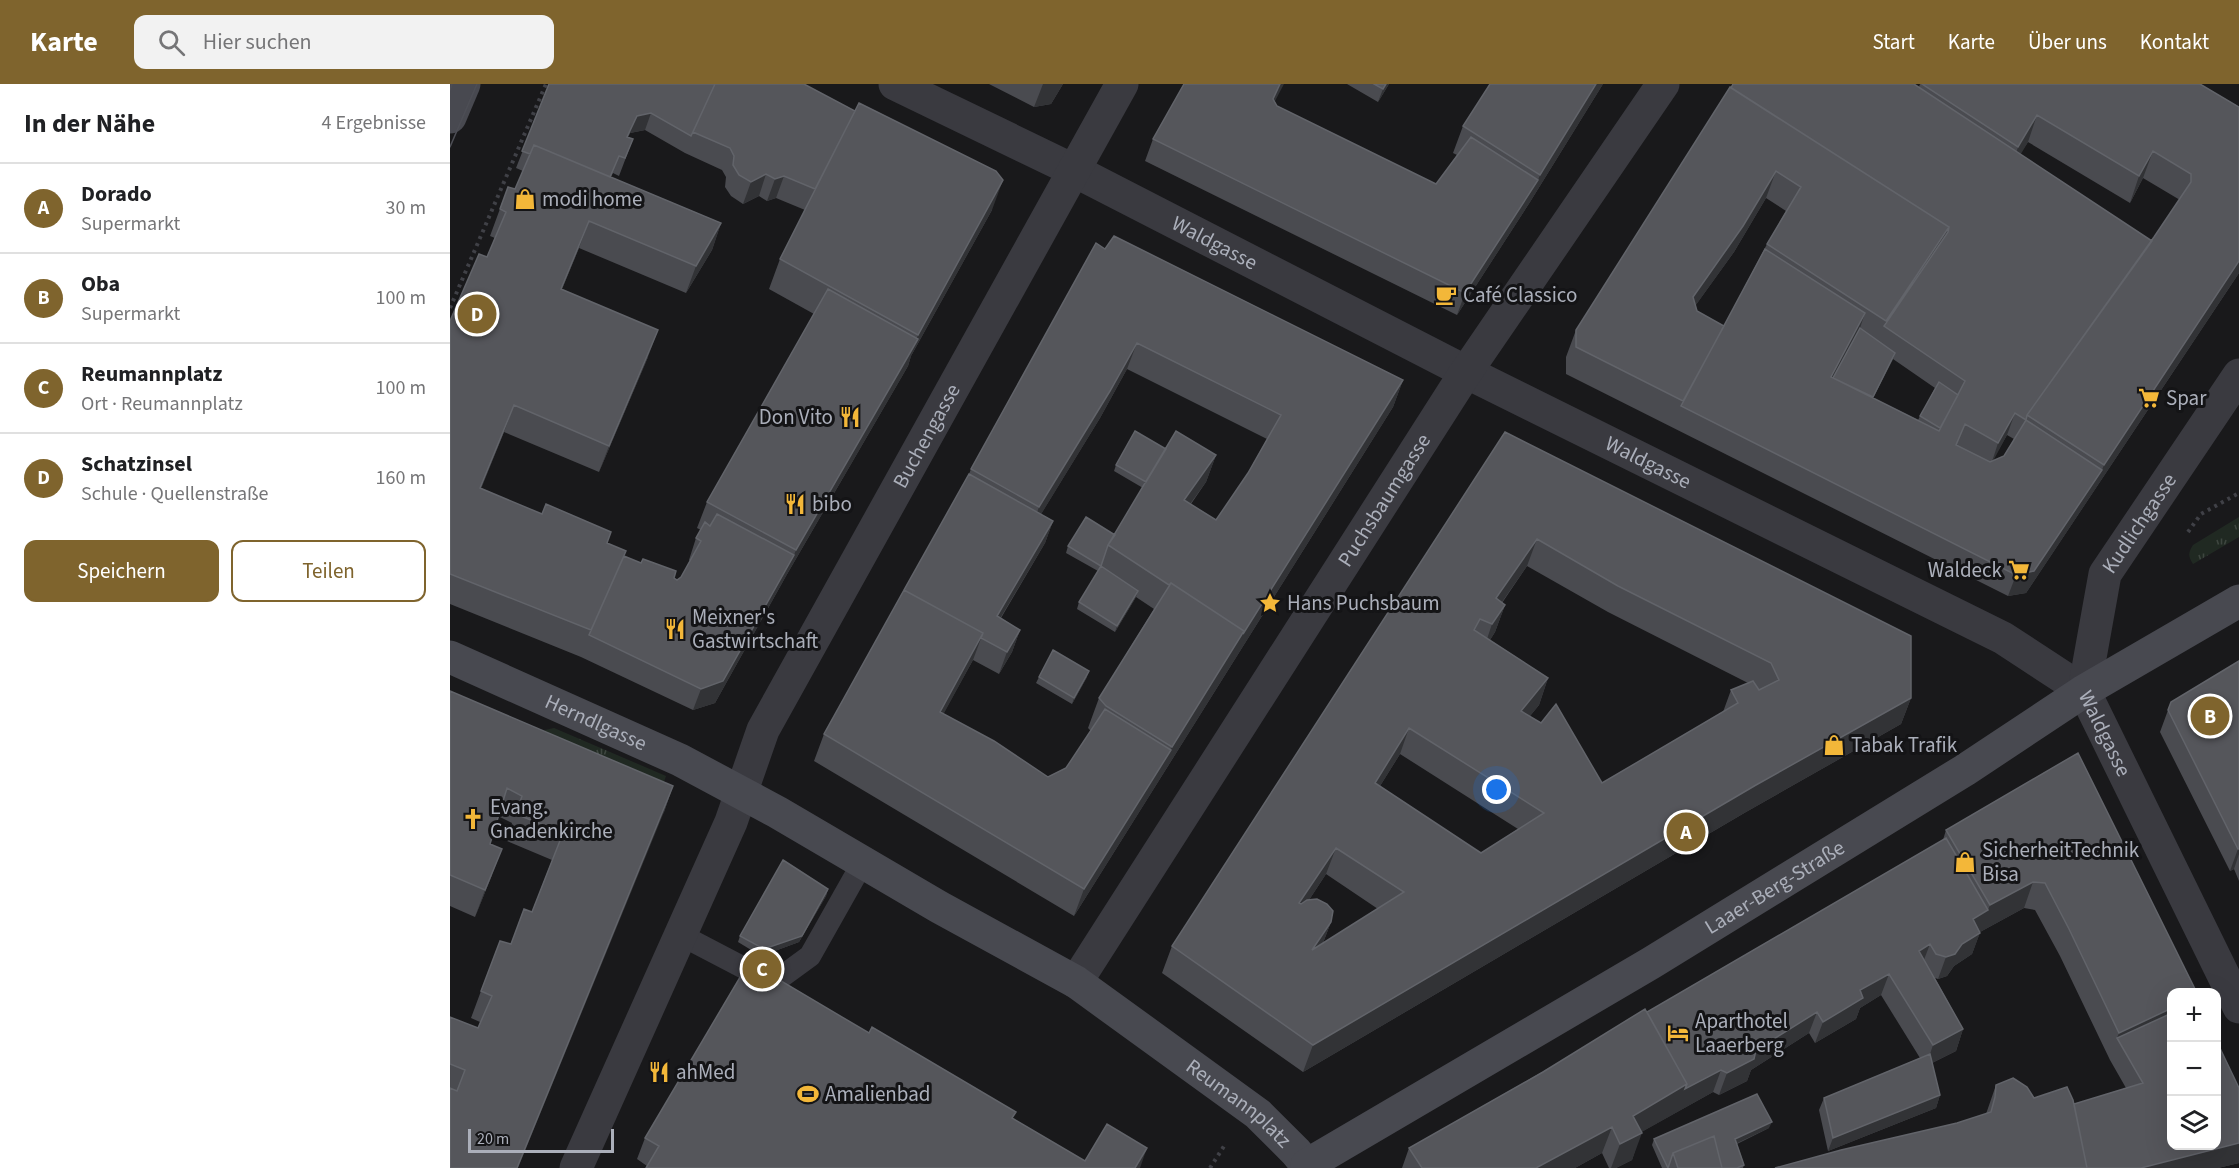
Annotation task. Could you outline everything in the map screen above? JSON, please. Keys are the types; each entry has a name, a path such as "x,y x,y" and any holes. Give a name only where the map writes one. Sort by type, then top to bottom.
{"main road":[{"path":"450,117 464,84"},
{"name":"Laaer-Berg-Straße","path":"1308,1167 1671,950 1975,764 2084,691 2239,601"},
{"name":"Herndlgasse","path":"450,657 680,760 740,794"},
{"name":"Reumannplatz","path":"740,794 1076,982 1258,1114 1308,1167"}],"street":[{"name":"Waldgasse","path":"895,84 1073,170 1466,372 2003,638 2084,691 2239,1007"},
{"name":"Buchengasse","path":"740,794 763,730 1122,84"},
{"name":"Puchsbaumgasse","path":"1076,982 1466,372 1663,84"},
{"name":"Kudlichgasse","path":"2084,691 2105,574 2239,375"},
{"path":"576,1168 731,822 740,794"}],"lane":[{"path":"681,935 773,983 810,956 863,862"}],"path":[{"path":"450,308 546,84"},
{"path":"2182,539 2201,514 2239,493"},
{"path":"1210,1168 1226,1142"}],"green space":[{"path":"2239,517 2239,537 2193,564 2189,554 2193,545"},
{"path":"554,728 666,776 661,790 540,743 545,730"}],"building":[{"path":"549,84 715,84 691,136 651,113 637,116 627,137 633,139 625,158 619,156 610,177 534,145 530,154 522,151"},
{"path":"715,84 804,84 855,111 815,189 784,176 775,179 766,174 751,182 739,175 733,165 734,156 730,148 693,132"},
{"path":"1184,84 1280,84 1273,99 1277,106 1436,184 1471,137 1538,180 1465,293 1153,139"},
{"path":"1374,84 1386,84 1383,89"},
{"path":"1490,84 1596,84 1540,175 1463,126"},
{"path":"1733,84 1914,84 2152,241 2027,415 2026,420 2102,470 2034,571 2016,575 1681,406 1765,249 1865,313 1831,377 1939,431 1965,381 1884,326 1948,232 1949,227 1731,88","holes":["2015,413 2026,420 2004,456 1990,462 1956,445 1965,424 1998,443"]},
{"path":"1922,84 2200,84 2239,107 2239,261 2104,465 2027,415 2154,237 2191,182 2191,174 2153,151 2139,176 2037,115 2018,147"},
{"path":"1730,87 1949,227 1886,321 1767,244 1801,187 1776,171 1743,226 1693,297 1697,311 1724,326 1683,401 1576,347 1576,330"},
{"path":"859,103 996,171 1003,180 918,335 780,259"},
{"path":"534,145 721,223 696,266 589,221 561,289 658,330 609,446 514,405 480,488 542,514 546,504 611,532 607,543 626,551 591,630 450,574 450,321 479,254 487,257 506,212 500,209 508,187 515,189"},
{"path":"1114,236 1403,380 1243,634 1244,631 1108,545 1176,431 1216,455 1184,500 1216,520 1248,473 1281,415 1137,343 1039,507 971,469 1096,243 1105,249"},
{"path":"828,289 918,339 796,550 707,502"},
{"path":"1860,328 1895,353 1873,397 1833,378"},
{"path":"1939,382 1958,395 1940,428 1920,416"},
{"path":"1135,431 1166,449 1146,482 1116,465"},
{"path":"1505,432 1911,636 1911,698 1756,785 1313,1045 1172,946","holes":["1537,539 1618,586 1771,663 1779,680 1759,690 1753,681 1731,690 1738,703 1602,783 1556,704 1541,723 1521,711 1548,678 1474,630 1480,619 1492,624 1505,605 1496,598","1409,728 1544,813 1481,853 1375,783","1336,848 1404,892 1312,950 1331,922 1333,911 1327,904 1317,899 1299,903"]},
{"path":"969,474 1053,521 997,616 1020,630 1007,652 981,638 983,633 904,590"},
{"name":"Meixner's Gastwirtschaft","path":"717,514 794,555 723,681 701,689 589,635 624,556 641,563 643,559 676,571 674,578 677,580 681,577 701,541 696,538 705,522 710,526"},
{"path":"1086,517 1115,535 1108,545 1101,566 1068,546"},
{"path":"1101,566 1138,591 1117,626 1079,602"},
{"path":"1171,583 1244,631 1172,747 1106,706 1099,698"},
{"path":"904,590 983,633 940,712 994,741 1048,777 1066,768 1105,709 1171,750 1084,889 824,734"},
{"path":"1053,650 1089,671 1074,698 1039,677"},
{"path":"2239,661 2238,849 2168,710 2171,702"},
{"path":"450,691 673,786 517,1168 450,1168 450,1088 457,1091 465,1070 450,1064 450,1017 478,1028 492,996 481,991 500,941 511,944 524,909 532,912 563,833 516,814 522,796 507,788 490,844 502,849 485,890 450,875"},
{"path":"2078,753 2195,988 2167,988 2167,1010 2119,1033 2045,883 2033,882 1990,905 1946,830"},
{"path":"1946,838 1988,910 1973,919 1980,933 1962,944 1955,954 1946,957 1936,954 1930,944 1919,951 1963,1029 1933,1045 1889,974 1860,990 1863,998 1823,1022 1817,1012 1756,1050 1754,1059 1727,1073 1721,1070 1685,1089 1687,1084 1647,1012"},
{"path":"783,860 828,889 802,936 764,949 740,936"},
{"name":"Amalienbad","path":"749,962 869,1033 872,1027 1016,1112 1012,1118 1085,1161 1107,1124 1147,1148 1135,1168 646,1168 659,1146 645,1138"},
{"path":"1645,1009 1687,1084 1633,1116 1642,1133 1620,1144 1612,1127 1536,1168 1422,1168 1409,1148 1543,1072"},
{"path":"2167,1015 2167,1150 2212,1150 2141,1168 2087,1168 2074,1104 2143,1083 2117,1038"},
{"path":"2221,1050 2239,1088 2239,1143 2221,1148"},
{"path":"1930,1054 1940,1095 1833,1138 1824,1098"},
{"path":"2013,1078 2027,1087 2034,1098 2067,1087 2073,1100 2087,1168 1775,1168 1957,1123 1991,1112 1996,1085"},
{"path":"1757,1094 1772,1122 1735,1139 1744,1165 1737,1168 1722,1168 1714,1136 1673,1153 1668,1168 1654,1139"},
{"path":"1714,1136 1722,1168 1678,1168 1673,1153"}],"tram line":[{"path":"450,90 452,84"},
{"path":"450,147 477,84"}],"place":[{"name":"modi home","path":"525,199"},
{"name":"Café Classico","path":"1446,295"},
{"name":"Schatzinsel","path":"477,314"},
{"name":"Spar","path":"2149,398"},
{"name":"Don Vito","path":"850,417"},
{"name":"bibo","path":"795,504"},
{"name":"Waldeck","path":"2019,570"},
{"name":"Hans Puchsbaum","path":"1270,603"},
{"name":"Meixner's Gastwirtschaft","path":"675,629"},
{"name":"Oba","path":"2210,716"},
{"name":"Tabak Trafik","path":"1834,745"},
{"name":"Evang. Gnadenkirche","path":"473,819"},
{"name":"Dorado","path":"1686,832"},
{"name":"SicherheitTechnik Bisa","path":"1965,862"},
{"name":"Reumannplatz","path":"762,969"},
{"name":"Aparthotel Laaerberg","path":"1678,1033"},
{"name":"ahMed","path":"659,1072"},
{"name":"Amalienbad","path":"808,1094"}]}
